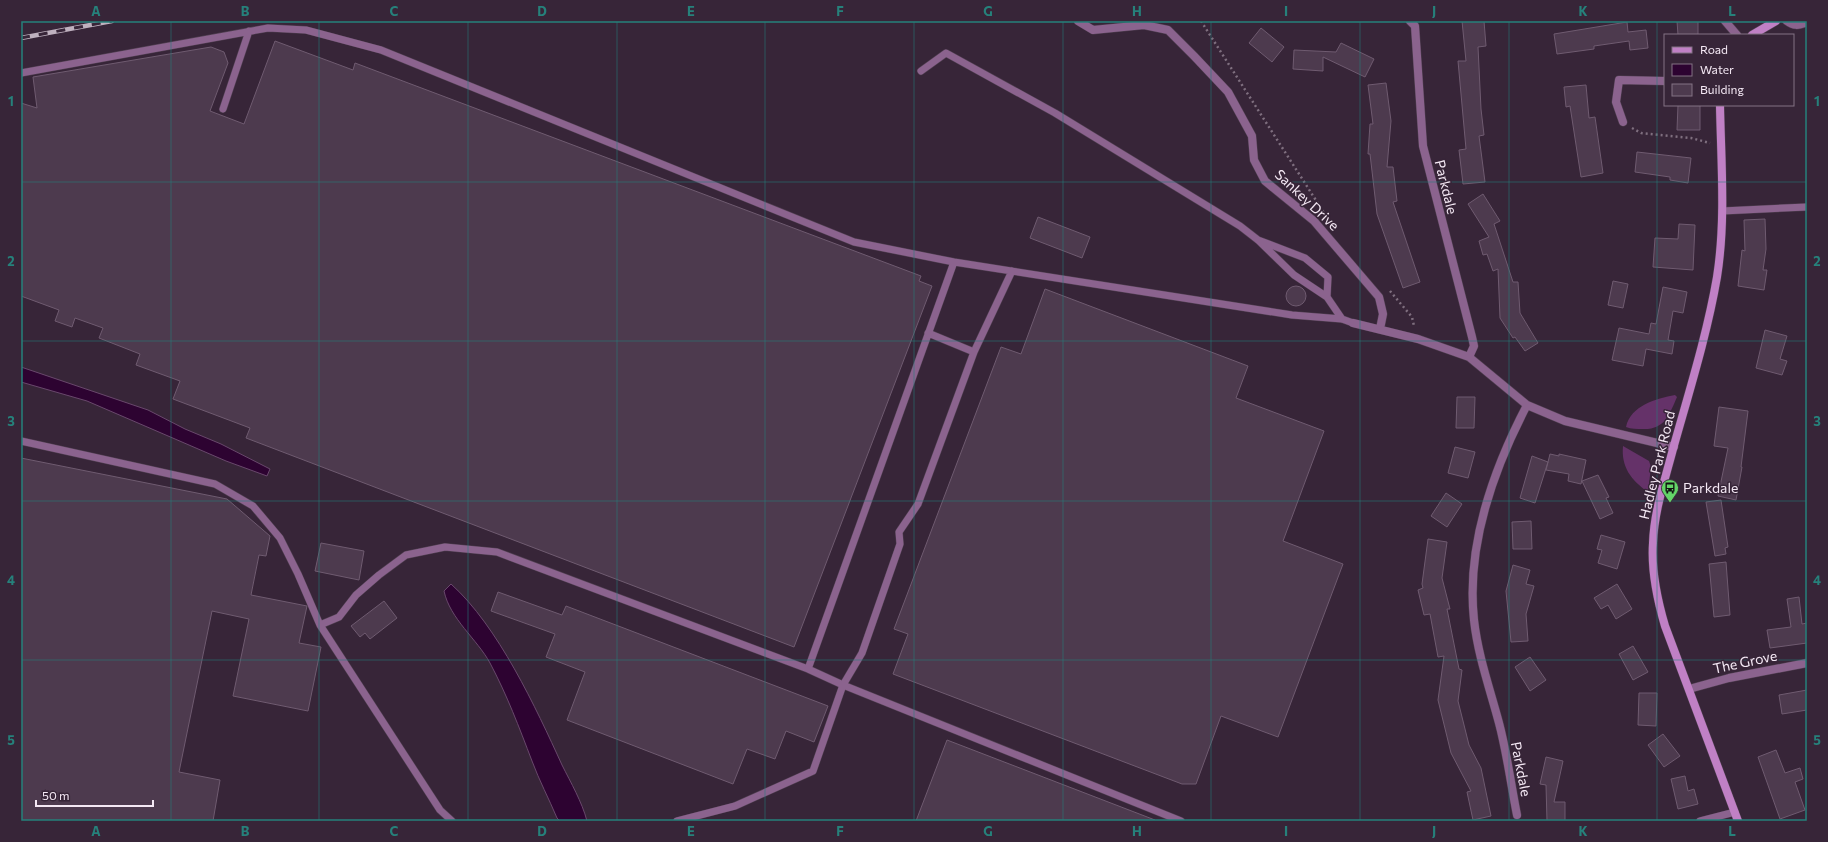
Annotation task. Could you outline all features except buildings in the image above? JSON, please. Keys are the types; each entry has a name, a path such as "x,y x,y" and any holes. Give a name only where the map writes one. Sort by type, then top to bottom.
{"street":[{"name":"Sankey Drive","path":"1078,21 1094,30 1144,25 1168,30 1194,56 1228,92 1252,136 1254,160 1265,181 1314,221 1379,297 1383,314 1380,329"},
{"name":"Parkdale","path":"1410,21 1415,26 1423,146 1474,346 1469,357"},
{"path":"1725,21 1736,34"},
{"path":"1754,34 1776,21"},
{"path":"1623,122 1616,102 1619,80 1664,81"},
{"name":"Hadley Park Road","path":"1720,106 1722,211 1721,250 1711,310 1659,500 1652,544 1656,597 1665,626 1738,821"},
{"path":"1353,322 1418,339 1469,357 1527,405 1565,421 1674,447"},
{"name":"Parkdale","path":"1517,815 1500,729 1479,650 1474,619 1473,566 1493,483 1514,431 1527,405"},
{"name":"The Grove","path":"1689,689 1729,678 1807,663"}],"lane":[{"path":"1786,21 1790,25 1797,26 1807,23"},
{"path":"21,73 268,28 306,30 381,50 854,242 1012,272 1292,315 1353,322"},
{"path":"223,109 249,31"},
{"path":"921,71 946,53 1055,113 1240,226 1258,240 1294,275 1327,297 1342,320"},
{"path":"1722,211 1807,207"},
{"path":"1258,240 1305,258 1328,277 1327,297"},
{"path":"808,669 954,262"},
{"path":"677,821 734,806 813,771 843,685 862,653 900,544 899,532 918,504 974,352 1012,272"},
{"path":"928,333 974,352"},
{"path":"21,441 215,484 253,506 280,538 298,574 320,625 440,810 452,821"},
{"path":"320,625 339,617 356,595 379,575 406,555 445,546 497,552 808,669 843,685 1180,821"},
{"path":"1700,821 1735,812"}],"path":[{"path":"1201,21 1329,220"},
{"path":"1623,122 1641,133 1691,138 1712,144 1720,144"},
{"path":"1387,287 1412,317 1418,339"}],"shaded area":[{"path":"1675,395 1677,397 1671,410 1661,424 1650,429 1626,427 1633,413 1645,404"},
{"path":"1623,446 1649,461 1651,467 1648,492 1632,478 1628,472 1624,460"}],"water":[{"path":"21,367 148,410 270,469 267,476 226,461 87,401 21,382"},
{"path":"451,584 468,601 485,622 514,669 528,694 576,793 587,821 560,821 557,818 502,687 490,663 485,654 458,620 447,601 444,591"}],"railway":[{"path":"21,38 112,21"}],"place":[{"name":"Parkdale","path":"1670,503"}]}
